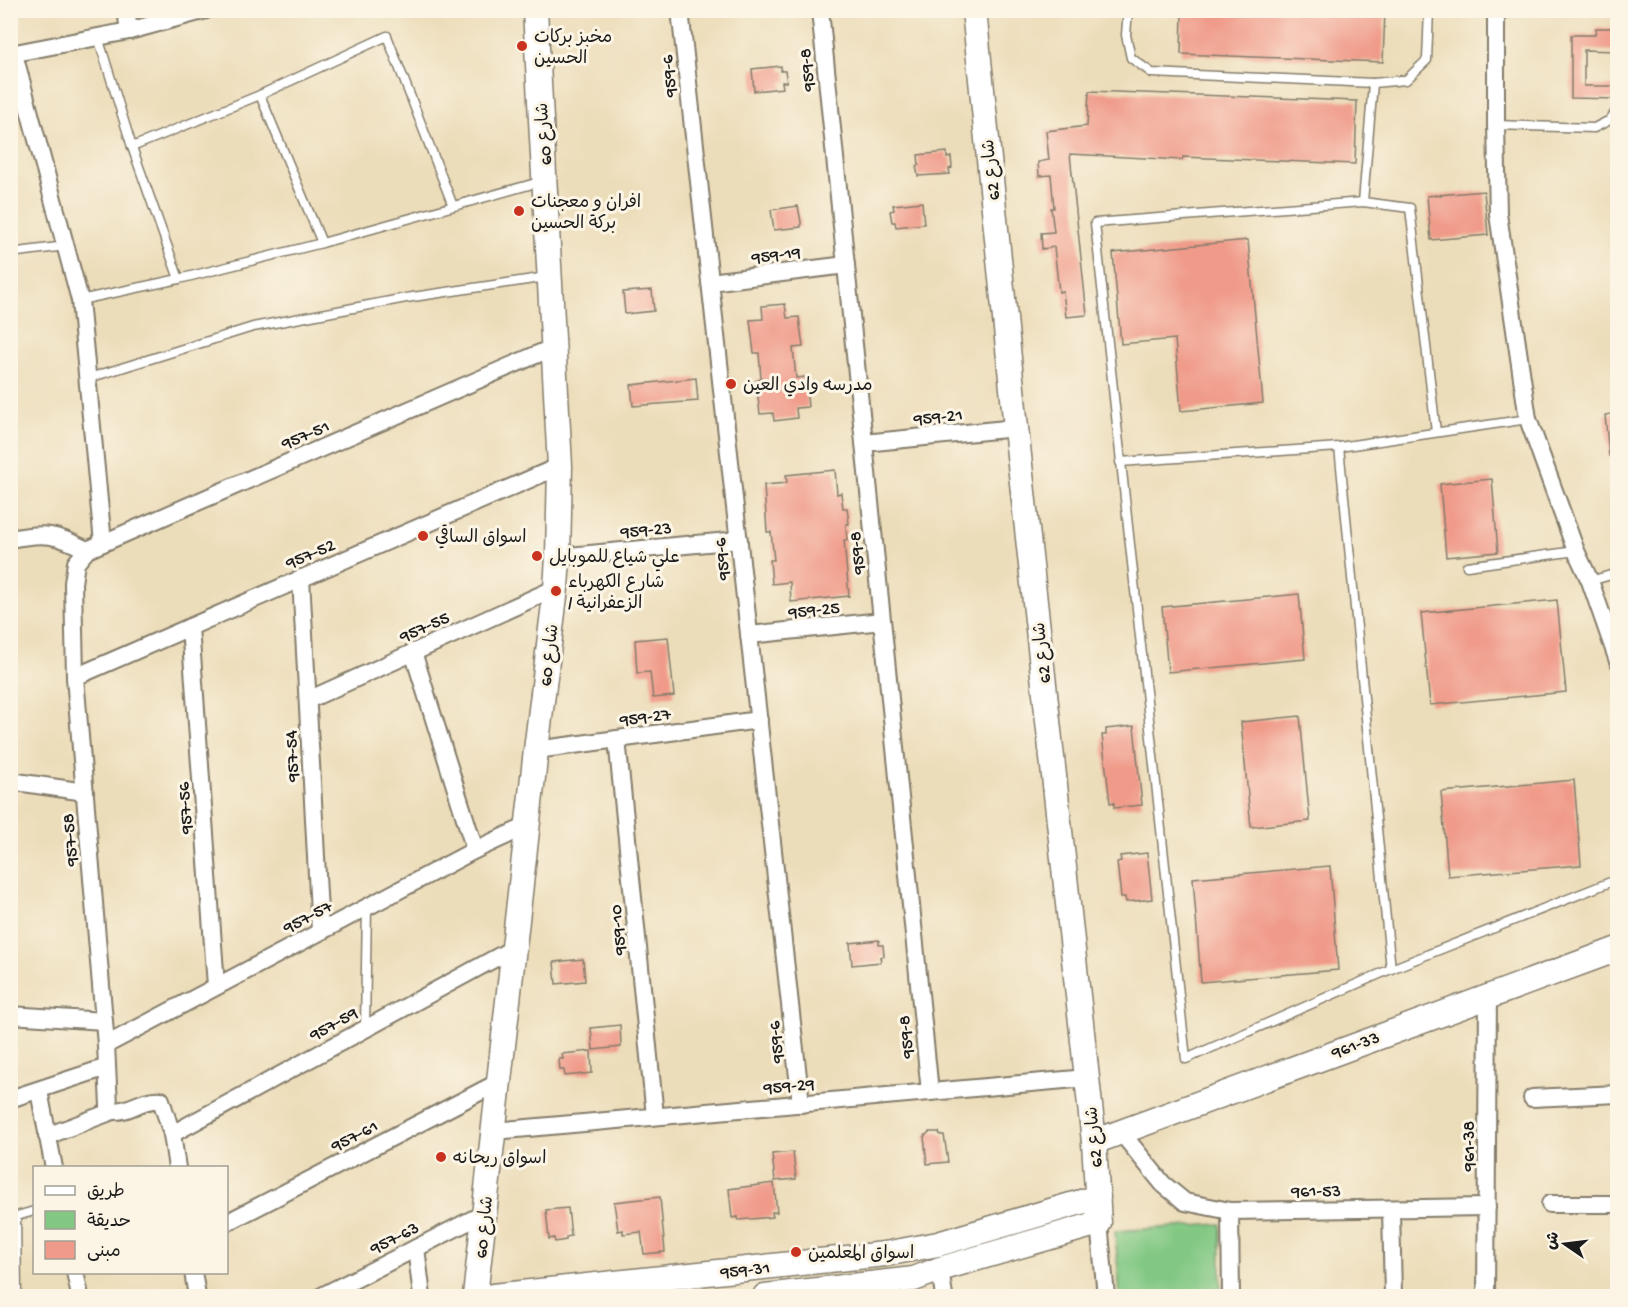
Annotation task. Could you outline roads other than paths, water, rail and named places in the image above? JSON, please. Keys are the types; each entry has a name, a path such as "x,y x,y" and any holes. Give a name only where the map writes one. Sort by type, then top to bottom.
{"street":[{"path":"126,10 129,31"},
{"path":"103,543 80,300 12,54 129,31 206,10"},
{"name":"شارع 60","path":"475,1296 558,557 560,466 535,10"},
{"name":"959-6","path":"680,10 801,1104"},
{"name":"959-8","path":"820,10 930,1092"},
{"name":"شارع 62","path":"974,10 1016,428 1094,1142 1106,1296"},
{"path":"1496,10 1498,214 1528,419 1576,551 1590,581 1617,661"},
{"name":"959-19","path":"710,282 846,265"},
{"name":"957-51","path":"76,563 87,550 554,347"},
{"name":"959-21","path":"864,443 1016,428"},
{"name":"957-52","path":"75,677 560,466"},
{"path":"10,539 35,534 61,537 87,550"},
{"name":"959-23","path":"558,557 739,540"},
{"name":"957-58","path":"76,563 73,583 75,677 106,1045 109,1106 113,1111"},
{"name":"957-54","path":"302,578 320,932"},
{"name":"957-55","path":"308,700 556,588"},
{"name":"959-25","path":"749,635 882,621"},
{"name":"957-56","path":"190,627 216,986"},
{"path":"413,652 475,850"},
{"name":"959-27","path":"536,750 759,720"},
{"name":"959-10","path":"617,739 656,1116"},
{"path":"10,781 85,792"},
{"name":"957-57","path":"106,1045 367,906 527,826"},
{"name":"957-59","path":"172,1134 514,948"},
{"name":"961-33","path":"1094,1142 1617,948"},
{"name":"961-38","path":"1486,1296 1488,995"},
{"path":"10,1015 104,1021"},
{"path":"10,1099 107,1067"},
{"name":"959-29","path":"494,1131 1087,1078"},
{"name":"957-61","path":"228,1222 499,1082"},
{"path":"39,1091 54,1166"},
{"path":"1532,1098 1617,1094"},
{"path":"47,1136 113,1111 121,1112 150,1099 160,1100 172,1134 177,1166"},
{"name":"961-53","path":"1120,1131 1163,1184 1185,1202 1230,1211 1487,1208"},
{"name":"959-31","path":"493,1296 885,1254 938,1244 1098,1197"},
{"path":"1550,1204 1617,1204"},
{"path":"1391,1209 1393,1296"},
{"path":"1230,1211 1232,1296"},
{"name":"957-63","path":"322,1296 485,1213"},
{"name":"959-31","path":"765,1296 914,1279 940,1269 1100,1222"},
{"path":"416,1248 423,1296"},
{"path":"940,1269 944,1296"},
{"path":"75,1274 80,1296"},
{"path":"194,1274 197,1296"},
{"path":"886,1296 914,1279"}],"lane":[{"path":"1128,10 1126,36 1131,58 1152,72 1373,83 1406,80 1427,60 1429,10"},
{"path":"132,147 260,95 387,36 453,206"},
{"path":"98,38 132,147 179,279"},
{"path":"1363,202 1373,83"},
{"path":"260,95 322,243"},
{"path":"1496,124 1594,128 1610,120 1617,108"},
{"path":"80,300 179,279 322,243 546,180"},
{"path":"1436,432 1410,208 1363,202 1095,223 1186,1059 1390,969 1617,879"},
{"path":"10,253 66,246"},
{"path":"89,378 253,327 406,298 551,277"},
{"path":"1120,462 1339,447 1528,419"},
{"path":"1339,447 1390,969"},
{"path":"1467,566 1576,551"},
{"path":"1590,581 1617,573"},
{"path":"365,1028 367,906"},
{"path":"17,1296 13,1217 33,1211"}],"place":[{"name":"مخبز بركات الحسين","path":"522,46"},
{"name":"افران و معجنات بركة الحسين","path":"519,211"},
{"name":"مدرسه وادي العين","path":"731,384"},
{"name":"اسواق الساقي","path":"423,536"},
{"name":"علي شياع للموبايل","path":"537,556"},
{"name":"شارع الكهرباء / الزعفرانية","path":"556,591"},
{"name":"اسواق ريحانه","path":"441,1157"},
{"name":"اسواق المعلمين","path":"796,1252"}]}
